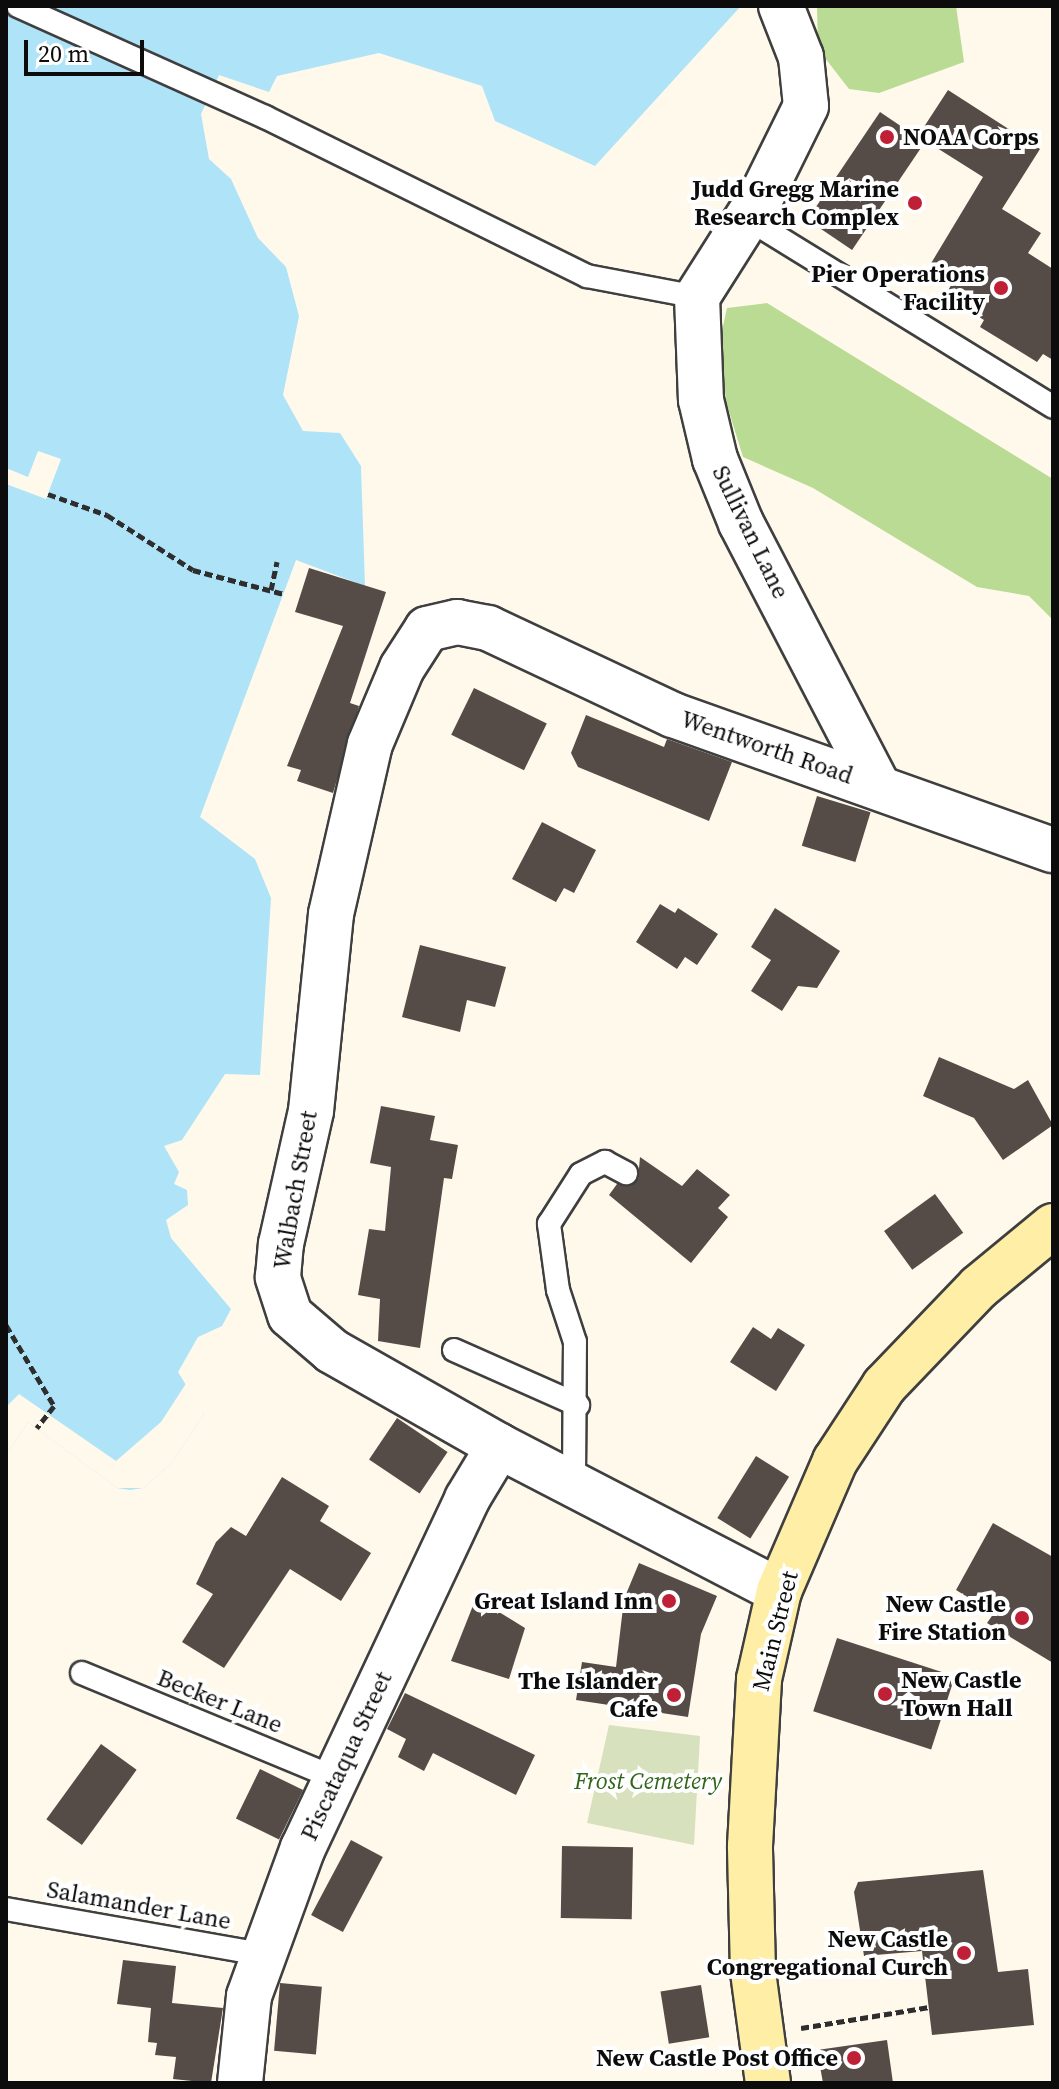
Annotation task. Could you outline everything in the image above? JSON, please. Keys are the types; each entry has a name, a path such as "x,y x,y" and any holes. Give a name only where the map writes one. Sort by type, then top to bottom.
{"main road":[{"name":"Main Street","path":"768,2083 753,1972 750,1846 759,1679 779,1591 835,1461 884,1386 979,1287 1053,1226"}],"street":[{"path":"697,297 748,219 806,106 801,57 781,6"},
{"name":"Sullivan Lane","path":"697,297 701,400 715,459 877,784"},
{"name":"Walbach Street","path":"488,628 457,622 427,629 402,668 370,744 331,914 311,1111 278,1277 290,1315 332,1351 499,1446 574,1481 779,1591"},
{"name":"Wentworth Road","path":"488,628 673,715 1051,846"},
{"name":"Piscataqua Street","path":"240,2083 249,1996 262,1954 416,1603 499,1446"}],"lane":[{"path":"18,6 265,117 587,276 697,297"},
{"path":"748,219 1053,407"},
{"path":"574,1481 578,1405 575,1342 558,1290 549,1224 581,1174 605,1162 626,1173"},
{"path":"454,1350 578,1405"},
{"name":"Becker Lane","path":"82,1673 338,1779"},
{"name":"Salamander Lane","path":"6,1909 262,1954"}],"path":[{"path":"48,494 107,515 193,570 284,594"},
{"path":"271,590 277,562"},
{"path":"6,1325 54,1406 37,1428"},
{"path":"796,2029 929,2007"}],"green space":[{"path":"817,6 956,6 964,62 879,93 849,89 818,49"},
{"path":"767,303 1053,479 1053,620 1029,596 977,587 813,488 743,457 726,402 720,340 727,308"},
{"name":"Frost Cemetery","path":"609,1725 700,1736 694,1845 587,1823"}],"water":[{"path":"6,6 741,6 595,166 495,121 482,86 379,53 277,76 269,92 219,75 201,114 209,159 231,179 258,238 286,267 299,316 283,395 303,431 340,433 361,466 365,586 296,560 200,817 255,859 271,898 260,1075 225,1074 182,1140 164,1146 179,1172 174,1184 187,1190 188,1205 166,1220 171,1238 231,1309 222,1326 198,1337 178,1372 204,1414 172,1463 143,1488 130,1490 117,1488 28,1422 6,1455"}],"pier":[{"path":"38,451 61,459 46,499 6,484 6,468 28,477"},
{"path":"187,1382 204,1414 172,1463 143,1488 117,1488 28,1422 6,1455 6,1407 19,1394 116,1461 161,1422"}],"building":[{"name":"Pier Operations Facility","path":"948,90 1040,149 1002,209 1041,233 1028,253 1053,269 1053,360 1043,354 1037,362 980,327 984,320 945,296 954,280 930,265 983,177 918,136"},
{"path":"880,112 925,142 852,250 807,220"},
{"path":"309,568 386,592 350,703 359,706 333,793 297,781 301,770 287,766 343,626 295,612"},
{"path":"474,688 547,724 524,770 451,735"},
{"path":"586,715 664,747 667,739 732,762 709,821 578,767 571,753"},
{"path":"817,796 871,812 855,862 802,846"},
{"path":"542,822 596,850 574,893 564,888 556,902 512,879"},
{"path":"660,904 675,913 678,908 718,934 697,965 685,957 677,969 636,942"},
{"path":"775,908 840,951 817,988 798,986 782,1011 751,991 771,960 751,947"},
{"path":"420,945 506,967 495,1007 467,1000 460,1032 402,1017"},
{"path":"939,1057 1014,1089 1028,1080 1053,1125 1003,1160 974,1118 923,1096"},
{"path":"381,1106 435,1116 430,1140 458,1145 452,1179 444,1178 420,1348 378,1341 380,1299 358,1295 369,1229 385,1231 391,1167 370,1163"},
{"path":"640,1157 682,1186 697,1169 730,1195 718,1208 728,1217 691,1263 609,1195 617,1184 638,1180"},
{"path":"935,1194 963,1233 912,1270 884,1231"},
{"path":"753,1327 771,1339 778,1328 805,1345 776,1391 730,1362"},
{"path":"397,1418 448,1452 420,1494 369,1459"},
{"path":"756,1456 789,1477 750,1539 717,1518"},
{"path":"282,1477 329,1506 320,1521 371,1553 341,1601 290,1569 224,1668 182,1642 213,1594 196,1584 216,1542 231,1527 246,1536"},
{"name":"New Castle Fire Station","path":"993,1523 1053,1557 1053,1663 987,1623 994,1613 956,1590"},
{"path":"639,1563 717,1596 701,1634 688,1717 576,1700 582,1662 616,1667 624,1599"},
{"path":"476,1598 525,1628 509,1679 451,1661"},
{"name":"New Castle Town Hall","path":"837,1638 955,1676 931,1750 813,1711"},
{"path":"405,1693 535,1755 516,1795 433,1753 424,1771 398,1757 406,1739 387,1729"},
{"path":"101,1744 137,1770 82,1845 46,1819"},
{"path":"260,1769 303,1790 279,1839 236,1818"},
{"path":"351,1840 383,1857 343,1932 311,1915"},
{"path":"562,1846 633,1847 632,1919 561,1918"},
{"name":"New Castle Congregational Curch","path":"983,1870 998,1972 1028,1969 1034,2025 932,2035 922,1951 864,1956 854,1892 858,1882"},
{"path":"123,1960 176,1966 172,2003 223,2008 211,2083 173,2079 176,2057 155,2055 157,2043 148,2042 151,2008 117,2004"},
{"path":"280,1983 322,1987 316,2054 274,2051"},
{"path":"701,1985 709,2037 669,2044 661,1991"},
{"name":"New Castle Post Office","path":"887,2040 893,2083 823,2083 817,2050"}],"place":[{"name":"NOAA Corps","path":"887,137"},
{"name":"Judd Gregg Marine Research Complex","path":"915,203"},
{"name":"Pier Operations Facility","path":"1001,288"},
{"name":"Great Island Inn","path":"669,1601"},
{"name":"New Castle Fire Station","path":"1022,1618"},
{"name":"New Castle Town Hall","path":"885,1694"},
{"name":"The Islander Cafe","path":"674,1695"},
{"name":"New Castle Congregational Curch","path":"964,1953"},
{"name":"New Castle Post Office","path":"854,2058"}]}
